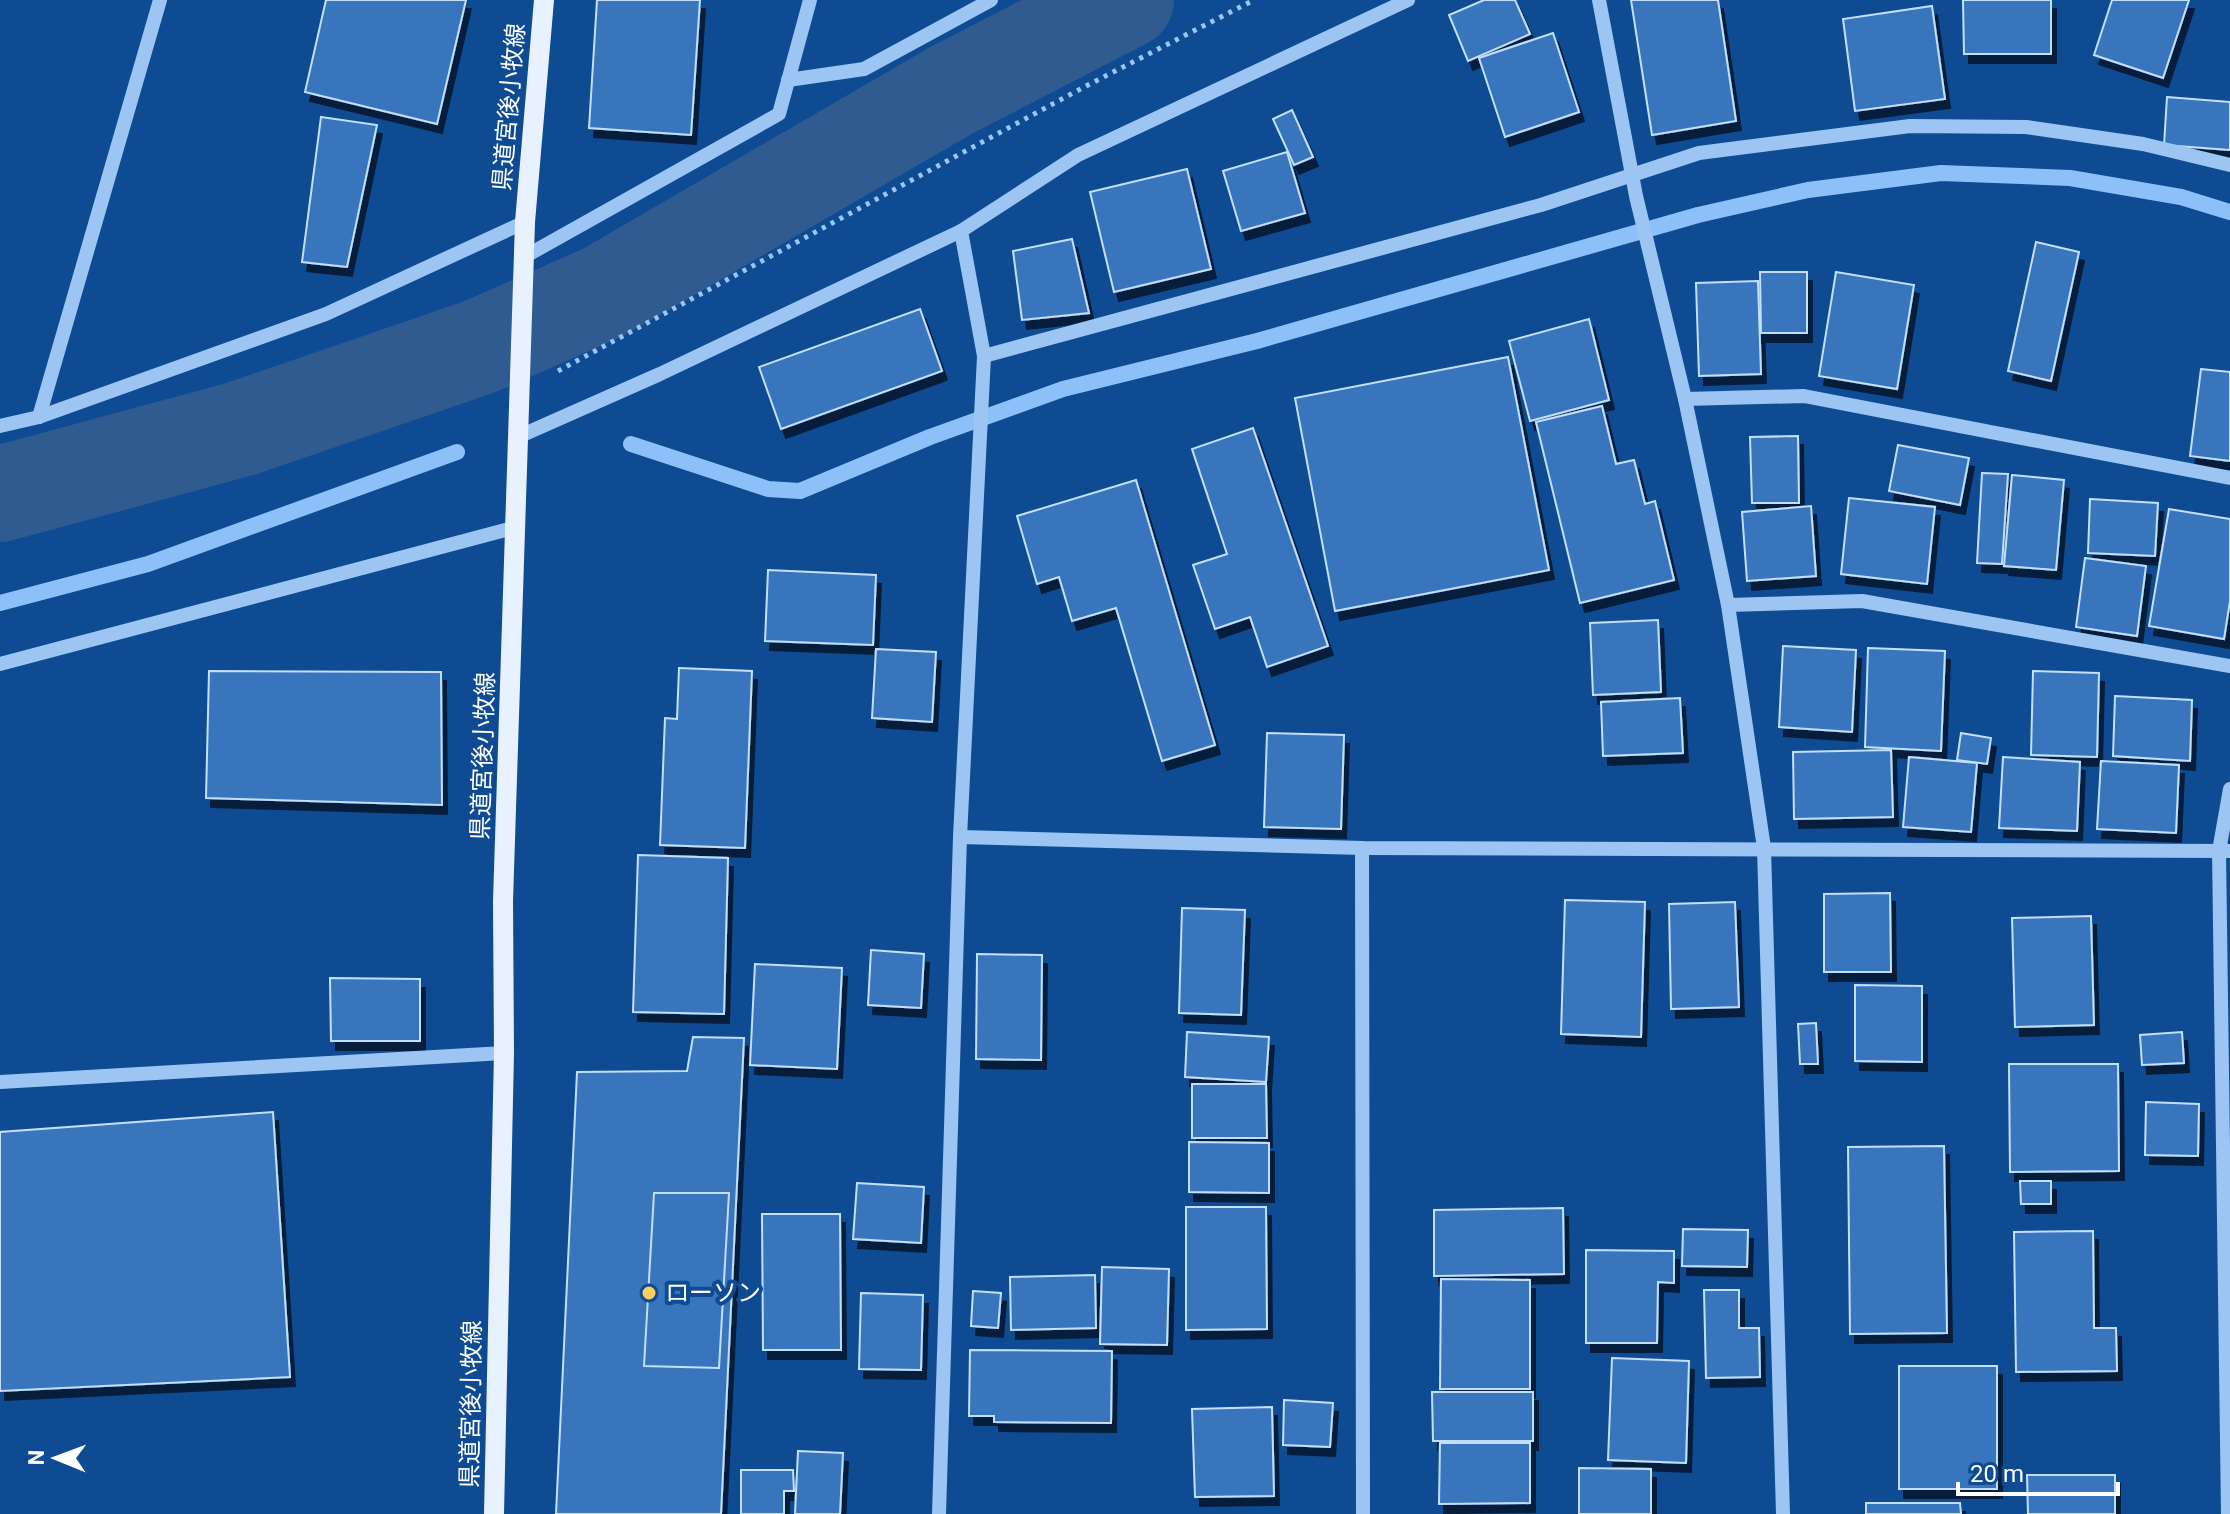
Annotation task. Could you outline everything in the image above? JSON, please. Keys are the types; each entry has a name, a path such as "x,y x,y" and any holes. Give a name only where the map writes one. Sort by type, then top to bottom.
{"main road":[{"name":"県道宮後小牧線","path":"494,1514 504,1053 503,901 525,222 544,0"}],"street":[{"path":"39,417 160,0"},
{"path":"524,257 779,114 810,0"},
{"path":"788,80 864,69 991,0"},
{"path":"520,436 660,374 961,231 1078,155 1408,0"},
{"path":"1599,0 1636,196 1685,399 1728,605 1764,848 1783,1514"},
{"path":"984,356 1541,205 1699,153 1910,126 2026,127 2143,144 2230,165"},
{"path":"0,426 39,417 326,314 525,222"},
{"path":"939,1514 960,837 984,356 961,231"},
{"path":"1685,399 1804,396 2230,478"},
{"path":"0,664 517,527"},
{"path":"1728,605 1862,601 2230,666"},
{"path":"2228,1514 2224,851 2230,789"},
{"path":"960,837 1362,848 2224,851"},
{"path":"1362,848 1363,1514"},
{"path":"0,1082 504,1053"}],"path":[{"path":"521,390 756,267 1086,86 1254,0"}],"building":[{"path":"326,0 466,0 437,124 305,92"},
{"path":"597,0 700,0 691,135 589,128"},
{"path":"1484,0 1515,0 1530,34 1468,61 1449,15"},
{"path":"1631,0 1718,0 1736,121 1652,135"},
{"path":"1963,0 2051,0 2051,54 1964,54"},
{"path":"2112,0 2189,0 2163,78 2094,55"},
{"path":"1932,6 1945,99 1855,111 1843,19"},
{"path":"1553,33 1579,112 1505,137 1479,58"},
{"path":"2167,97 2230,102 2230,150 2164,145"},
{"path":"1292,110 1313,157 1294,165 1273,119"},
{"path":"321,117 377,125 347,267 302,262"},
{"path":"1287,152 1305,213 1241,231 1223,171"},
{"path":"1187,169 1211,269 1114,292 1090,192"},
{"path":"1072,239 1089,313 1022,320 1013,251"},
{"path":"2036,242 2079,252 2051,381 2008,371"},
{"path":"1760,272 1807,272 1807,333 1761,333"},
{"path":"1836,272 1914,285 1897,389 1819,376"},
{"path":"1758,281 1761,374 1699,376 1696,283"},
{"path":"920,309 942,371 781,429 759,367"},
{"path":"1589,319 1609,400 1530,421 1509,341"},
{"path":"1508,357 1549,570 1335,611 1295,398"},
{"path":"2201,369 2230,372 2230,461 2190,456"},
{"path":"1602,406 1616,464 1634,460 1645,504 1655,501 1674,580 1580,603 1536,422"},
{"path":"1253,428 1328,646 1267,667 1250,617 1215,629 1193,565 1227,554 1192,449"},
{"path":"1798,436 1799,503 1752,503 1750,437"},
{"path":"1898,445 1969,458 1960,505 1889,491"},
{"path":"1982,473 2008,474 2002,564 1977,563"},
{"path":"2012,475 2064,480 2056,570 2004,566"},
{"path":"1136,480 1215,745 1162,761 1116,608 1072,621 1059,577 1037,584 1017,516"},
{"path":"1849,498 1935,507 1927,584 1841,574"},
{"path":"2090,499 2158,503 2155,556 2088,553"},
{"path":"1811,506 1816,576 1747,581 1742,512"},
{"path":"2169,509 2230,519 2230,601 2224,639 2149,626"},
{"path":"2085,558 2146,566 2137,636 2076,627"},
{"path":"768,570 876,575 873,645 765,641"},
{"path":"1658,620 1661,692 1593,695 1590,623"},
{"path":"1783,646 1856,650 1852,732 1779,727"},
{"path":"1868,648 1945,651 1941,751 1865,747"},
{"path":"876,649 936,652 932,722 872,718"},
{"path":"679,668 752,671 745,848 660,845 665,718 677,719"},
{"path":"209,671 441,672 442,805 206,798"},
{"path":"2033,671 2099,673 2097,757 2031,755"},
{"path":"2115,696 2192,700 2190,761 2113,756"},
{"path":"1680,698 1683,753 1603,756 1601,702"},
{"path":"1267,733 1344,735 1341,829 1264,827"},
{"path":"1961,733 1991,738 1987,764 1957,760"},
{"path":"1891,750 1893,817 1794,819 1793,752"},
{"path":"1909,757 1977,763 1971,832 1903,827"},
{"path":"2003,757 2080,762 2077,831 1999,828"},
{"path":"2101,761 2179,765 2176,833 2097,829"},
{"path":"638,855 728,858 724,1014 633,1012"},
{"path":"1890,893 1891,972 1824,972 1824,894"},
{"path":"1565,900 1645,902 1641,1037 1561,1034"},
{"path":"1735,902 1739,1007 1671,1009 1669,904"},
{"path":"1182,908 1245,910 1241,1015 1179,1013"},
{"path":"2091,916 2094,1025 2015,1027 2012,918"},
{"path":"871,950 924,954 921,1008 868,1005"},
{"path":"977,954 1042,955 1041,1060 976,1059"},
{"path":"755,964 842,968 837,1069 750,1065"},
{"path":"330,978 420,979 420,1041 331,1041"},
{"path":"1855,985 1922,986 1922,1062 1855,1061"},
{"path":"1816,1023 1818,1064 1800,1064 1798,1024"},
{"path":"1187,1032 1269,1037 1266,1082 1185,1077"},
{"path":"2182,1032 2184,1063 2142,1065 2140,1035"},
{"name":"ローソン","path":"693,1037 744,1038 721,1514 556,1514 577,1072 687,1071"},
{"path":"2009,1064 2118,1064 2119,1171 2010,1172"},
{"path":"1192,1084 1266,1084 1267,1138 1192,1138"},
{"path":"2146,1102 2199,1104 2198,1156 2145,1155"},
{"path":"273,1112 290,1377 0,1391 0,1132"},
{"path":"1189,1142 1269,1143 1269,1193 1189,1192"},
{"path":"1944,1146 1947,1333 1850,1334 1848,1147"},
{"path":"2020,1181 2051,1181 2051,1204 2021,1204"},
{"path":"857,1183 924,1187 921,1243 853,1239"},
{"path":"654,1193 729,1193 719,1368 644,1366"},
{"path":"1186,1207 1266,1207 1267,1329 1186,1330"},
{"path":"1563,1208 1564,1274 1434,1276 1434,1210"},
{"path":"762,1214 840,1214 841,1350 763,1350"},
{"path":"1683,1229 1748,1230 1747,1267 1682,1266"},
{"path":"2093,1231 2094,1328 2116,1328 2117,1371 2016,1372 2014,1232"},
{"path":"1586,1250 1674,1251 1674,1283 1658,1282 1657,1343 1586,1343"},
{"path":"1102,1267 1169,1269 1167,1345 1100,1344"},
{"path":"1095,1275 1096,1328 1011,1330 1010,1277"},
{"path":"1441,1279 1530,1280 1530,1389 1440,1389"},
{"path":"1704,1290 1739,1290 1739,1328 1759,1328 1760,1377 1706,1378"},
{"path":"973,1291 1001,1293 998,1328 971,1326"},
{"path":"861,1293 923,1295 921,1370 859,1369"},
{"path":"970,1350 1112,1351 1111,1423 994,1422 994,1416 969,1416"},
{"path":"1612,1358 1689,1361 1686,1463 1608,1460"},
{"path":"1899,1366 1997,1366 1997,1489 1899,1489"},
{"path":"1432,1392 1533,1392 1533,1441 1433,1441"},
{"path":"1284,1400 1333,1403 1330,1447 1283,1445"},
{"path":"1272,1407 1274,1496 1195,1497 1192,1409"},
{"path":"1440,1443 1530,1443 1530,1503 1439,1504"},
{"path":"798,1451 843,1453 840,1514 795,1514"},
{"path":"1579,1468 1651,1469 1651,1514 1579,1514"},
{"path":"741,1470 793,1470 794,1491 784,1491 784,1514 741,1514"},
{"path":"2027,1475 2115,1475 2115,1514 2028,1514"},
{"path":"1866,1503 1960,1503 1961,1514 1866,1514"}],"waterway":[{"path":"0,494 240,429 479,347 604,292 950,91 1126,0"},
{"path":"631,444 768,489 800,491 930,437 1063,389 1257,341 1698,215 1808,190 1941,173 2070,178 2181,197 2230,212"},
{"path":"0,603 148,564 457,452"}],"place":[{"name":"ローソン","path":"649,1293"}]}
